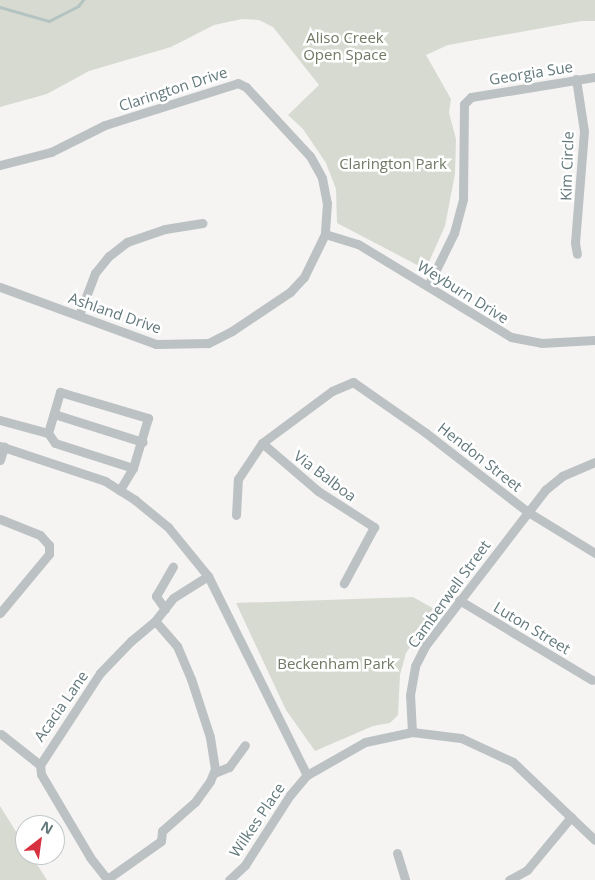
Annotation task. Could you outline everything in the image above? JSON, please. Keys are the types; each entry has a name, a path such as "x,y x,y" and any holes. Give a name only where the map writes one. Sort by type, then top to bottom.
{"street":[{"name":"Georgia Sue","path":"428,286 454,233 463,199 462,113 464,104 471,97 595,77"},
{"name":"Kim Circle","path":"576,79 584,132 575,243 577,254"},
{"name":"Clarington Drive","path":"0,166 51,152 105,125 238,83 246,87 292,134 318,170 327,203 325,234"},
{"path":"79,315 95,273 109,256 127,242 164,229 203,224"},
{"name":"Weyburn Drive","path":"325,234 358,244 511,337 541,343 595,340"},
{"name":"Ashland Drive","path":"0,287 156,344 208,342 232,331 290,292 315,261 325,234"},
{"name":"Hendon Street","path":"262,443 332,391 350,382 357,384 426,433 528,512 595,553"},
{"path":"48,433 60,392 148,418 143,442 133,468 120,490"},
{"path":"54,414 143,442"},
{"path":"0,420 48,433 55,443 133,468"},
{"path":"236,515 238,479 262,443"},
{"name":"Via Balboa","path":"262,443 318,491 374,527 344,584"},
{"path":"0,460 2,446 88,474 120,490 168,528 208,576 307,775 364,742 412,732 462,738 488,748 513,762 595,840"},
{"name":"Camberwell Street","path":"412,732 410,695 415,666 425,646 546,490 562,476 595,462"},
{"path":"0,519 40,536 49,544 49,554 0,613"},
{"path":"165,609 156,596 173,567"},
{"name":"Acacia Lane","path":"107,880 80,841 41,774 40,765 100,673 130,641 155,621 173,598 208,576"},
{"name":"Luton Street","path":"459,600 592,680"},
{"path":"155,621 177,646 191,679 215,756 214,773"},
{"path":"1,734 40,765"},
{"path":"107,880 161,841 162,831 181,817 214,773 229,767 245,745"},
{"name":"Wilkes Place","path":"229,880 245,865 290,795 307,775"},
{"path":"509,880 527,870 571,818"},
{"path":"397,852 405,880"}],"green space":[{"name":"Aliso Creek Open Space","path":"0,0 595,0 595,21 581,21 448,45 426,55 451,99 449,113 456,139 455,174 445,226 428,264 421,267 337,223 336,189 326,163 303,129 288,115 319,85 273,27 259,20 242,19 214,25 171,47 89,71 47,94 0,107"},
{"name":"Beckenham Park","path":"413,597 436,610 406,653 400,675 398,715 390,723 373,726 315,751 286,710 236,603"},
{"path":"0,806 15,830 15,865 37,865 47,880 0,880"}],"waterway":[{"path":"0,7 49,21 78,6 83,0"}],"park label":[{"name":"Clarington Park","path":"393,164"}]}
